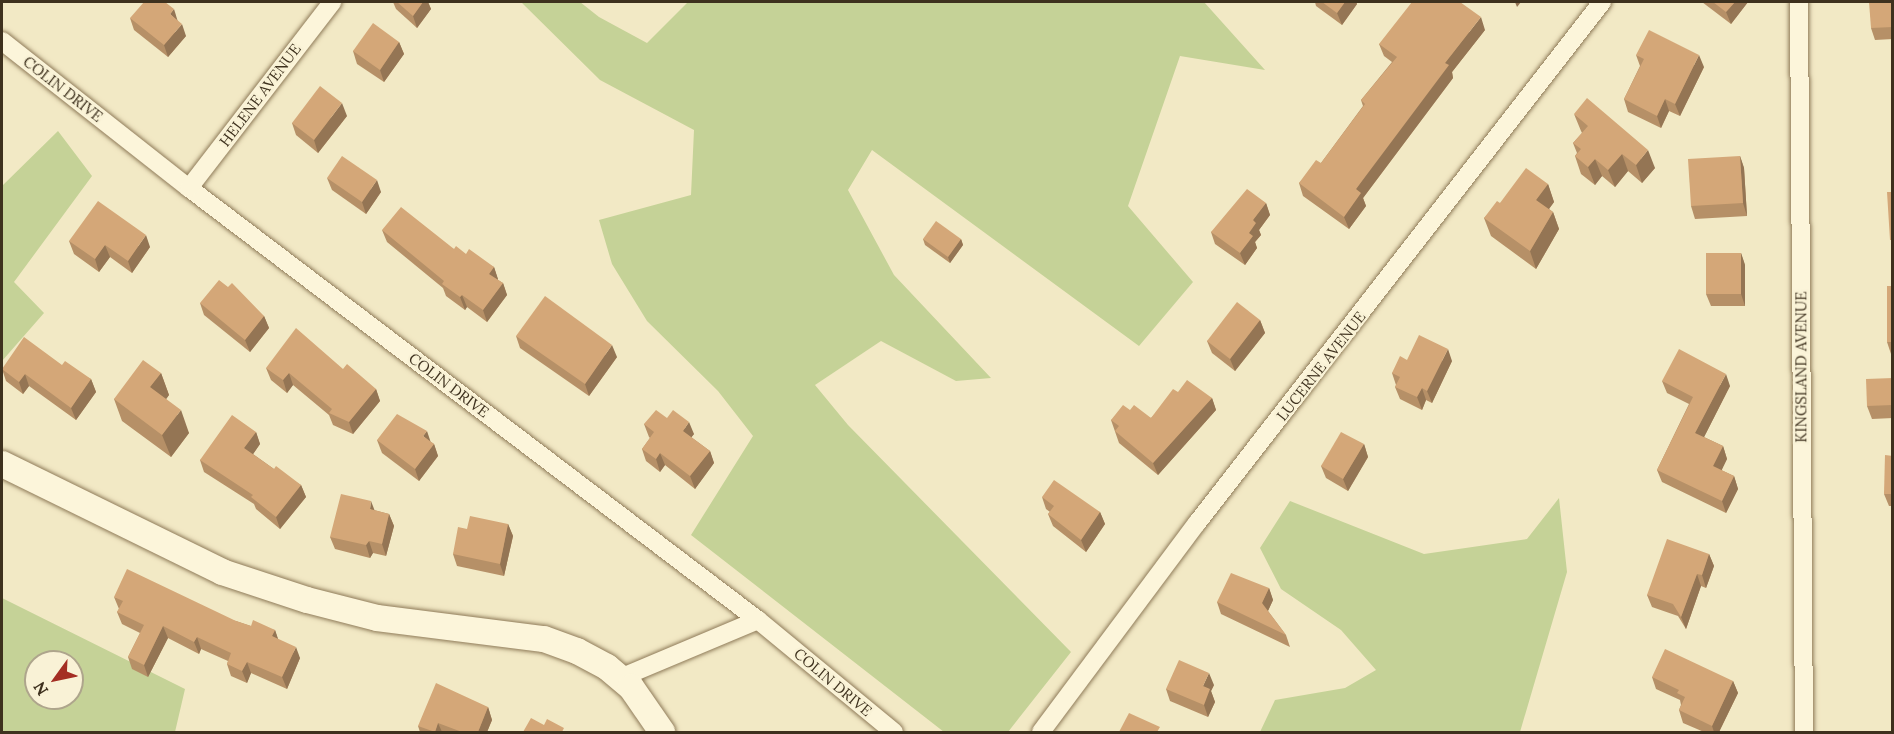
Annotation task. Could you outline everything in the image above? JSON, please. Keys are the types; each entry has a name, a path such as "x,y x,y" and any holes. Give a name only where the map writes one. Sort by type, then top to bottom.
{"main road":[{"path":"2,464 222,572 377,618 544,639 593,658 621,678 642,701 662,732"}],"street":[{"name":"HELENE AVENUE","path":"189,188 332,2"},
{"name":"LUCERNE AVENUE","path":"1041,732 1197,523 1602,2"},
{"name":"KINGSLAND AVENUE","path":"1799,2 1804,732"},
{"name":"COLIN DRIVE","path":"2,41 189,188 758,620 894,732"},
{"path":"621,678 758,620"}],"green space":[{"path":"521,2 580,2 599,17 647,43 688,2 1204,2 1265,70 1180,56 1128,206 1193,282 1139,346 872,150 848,190 894,275 991,378 956,381 881,341 815,385 848,425 1071,652 1008,732 944,732 691,535 753,436 718,391 647,321 612,264 599,220 691,195 694,130 600,80"},
{"path":"58,131 92,176 14,282 44,313 2,361 2,186"},
{"path":"1559,498 1567,572 1520,732 1260,732 1275,700 1345,688 1376,670 1341,630 1281,589 1260,548 1290,501 1424,554 1527,539"},
{"path":"2,598 185,689 175,732 2,732"}],"building":[{"path":"144,2 165,2 174,9 170,14 182,24 164,45 130,18"},
{"path":"397,2 423,2 413,16"},
{"path":"1322,2 1345,2 1337,13"},
{"path":"1412,2 1460,2 1481,17 1445,63 1449,65 1356,189 1361,193 1344,217 1299,183 1316,160 1321,163 1365,104 1361,100 1397,57 1379,44"},
{"path":"1713,2 1735,2 1726,12"},
{"path":"1869,2 1893,2 1893,27 1871,28"},
{"path":"373,23 399,42 380,70 353,51"},
{"path":"1649,30 1699,55 1675,104 1665,99 1657,116 1624,99 1644,59 1636,55"},
{"path":"320,86 342,103 314,140 292,123"},
{"path":"1587,98 1648,150 1636,165 1622,154 1608,170 1595,159 1588,167 1575,156 1581,149 1573,143 1588,126 1574,114"},
{"path":"342,156 377,180 362,202 327,178"},
{"path":"1740,156 1743,203 1691,206 1688,159"},
{"path":"1526,168 1548,184 1536,200 1553,212 1530,251 1484,218 1497,201 1500,203"},
{"path":"1247,189 1266,203 1253,220 1256,223 1249,233 1253,236 1240,253 1211,232"},
{"path":"1887,192 1893,192 1893,240 1890,240"},
{"path":"98,201 146,235 128,261 105,245 95,259 69,241"},
{"path":"401,207 454,249 456,246 466,254 469,249 494,267 489,274 503,283 483,310 442,284 444,281 382,230"},
{"path":"936,221 961,239 948,257 923,239"},
{"path":"1706,253 1741,253 1741,294 1706,294"},
{"path":"219,280 228,287 232,283 264,316 245,340 200,303"},
{"path":"1887,286 1893,286 1893,342 1887,342"},
{"path":"545,296 612,345 585,384 516,336"},
{"path":"1237,302 1260,320 1230,359 1207,341"},
{"path":"296,328 343,369 347,364 376,389 349,422 329,413 332,409 289,373 283,380 266,368"},
{"path":"1419,335 1448,349 1427,391 1422,388 1417,397 1395,387 1400,377 1392,373 1400,356 1407,360"},
{"path":"24,337 62,365 65,361 91,379 71,408 25,374 19,382 2,369"},
{"path":"1679,349 1726,374 1695,433 1723,446 1713,466 1734,476 1722,501 1657,470 1693,397 1662,381"},
{"path":"143,360 161,373 150,387 181,410 162,435 114,399"},
{"path":"1893,378 1893,405 1867,406 1866,379"},
{"path":"1187,380 1212,398 1153,463 1115,431 1119,426 1111,420 1123,405 1130,410 1134,405 1151,418 1173,389 1178,392"},
{"path":"656,410 667,418 673,410 689,422 683,431 710,451 690,476 660,453 656,459 642,449 654,432 644,424"},
{"path":"397,414 427,431 423,436 434,444 415,469 377,440"},
{"path":"232,415 256,432 244,448 274,469 276,466 301,485 276,517 251,497 253,495 200,460"},
{"path":"1341,432 1364,444 1343,479 1321,466"},
{"path":"1885,455 1893,456 1893,494 1884,494"},
{"path":"1054,480 1100,512 1081,540 1048,514 1054,506 1042,497"},
{"path":"341,494 371,501 370,509 389,514 382,544 369,541 366,545 330,537"},
{"path":"470,516 508,524 500,564 453,554 458,527 467,529"},
{"path":"1667,539 1709,554 1702,575 1697,574 1681,617 1673,604 1647,595"},
{"path":"127,569 236,621 251,626 253,620 275,630 272,636 296,647 282,677 247,662 242,671 227,664 231,653 197,637 194,642 163,626 144,665 128,657 144,625 117,612 123,601 114,597"},
{"path":"1231,573 1269,588 1262,603 1286,635 1217,602"},
{"path":"1665,649 1733,681 1712,726 1679,710 1685,697 1677,693 1679,690 1652,677"},
{"path":"1179,660 1209,673 1203,686 1210,689 1204,705 1166,689"},
{"path":"436,683 488,707 478,732 462,732 438,723 435,732 418,726"},
{"path":"1129,713 1160,727 1157,732 1119,732"},
{"path":"531,718 544,725 547,719 564,728 562,732 523,732"}]}
